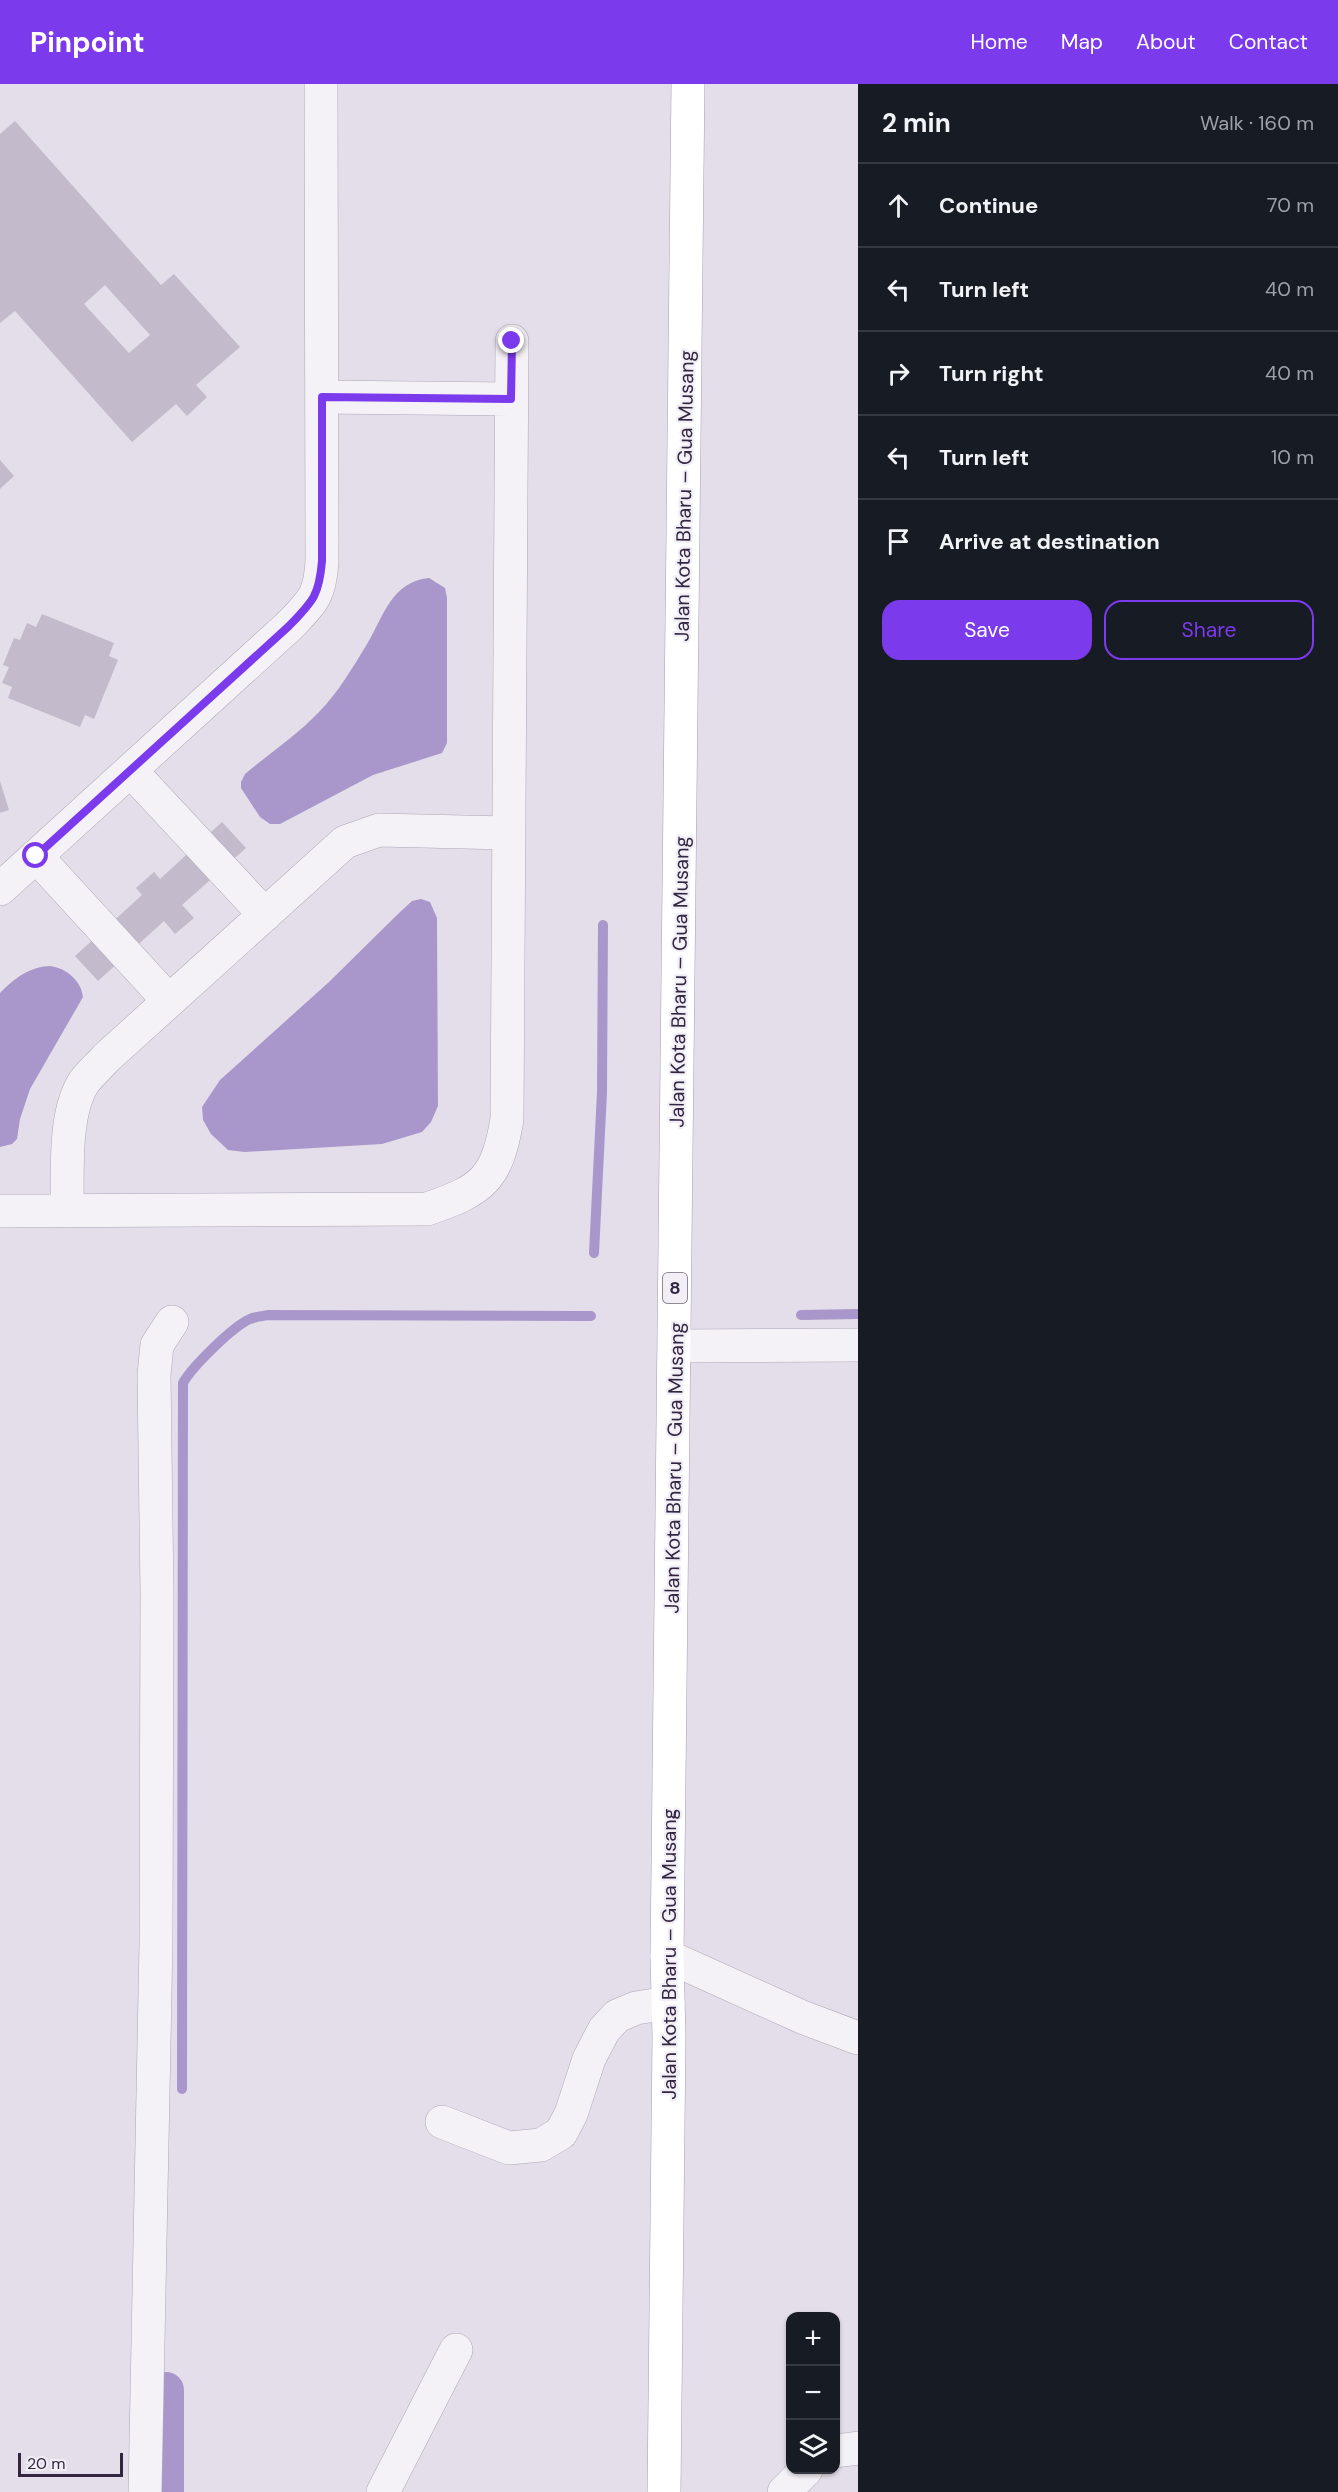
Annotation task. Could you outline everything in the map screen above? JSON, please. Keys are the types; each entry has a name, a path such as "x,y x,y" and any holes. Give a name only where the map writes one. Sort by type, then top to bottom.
{"main road":[{"name":"Jalan Kota Bharu – Gua Musang","path":"664,2492 667,1956 676,1346 688,84"}],"street":[{"path":"0,889 314,601 321,583 322,561 321,84"},
{"path":"0,1211 427,1209 462,1197 480,1185 492,1169 502,1148 507,1119 507,833 512,341"},
{"path":"322,397 511,399"},
{"path":"131,771 265,915"},
{"path":"67,1211 69,1135 75,1104 83,1083 106,1058 345,842 379,830 507,833"},
{"path":"36,856 169,1001"},
{"path":"145,2492 156,1943 157,1593 154,1375 157,1345 172,1322"},
{"path":"676,1346 858,1345"},
{"path":"667,1956 802,2017 858,2038"},
{"path":"442,2122 509,2148 541,2145 561,2133 571,2114 589,2059 604,2030 617,2016 636,2008 668,2003"},
{"path":"389,2490 456,2350"},
{"path":"840,2450 858,2448"},
{"path":"784,2492 801,2474"}],"shaded area":[{"path":"429,578 445,588 447,598 447,743 442,753 373,775 280,824 270,824 260,817 241,788 245,774 302,729 326,705 351,671 397,593 416,581"},
{"path":"421,899 430,902 437,918 438,1106 431,1122 422,1132 382,1144 245,1152 228,1150 211,1134 203,1120 202,1107 220,1080 329,982 412,901"},
{"path":"50,966 62,969 72,976 79,985 83,997 30,1089 20,1119 17,1139 12,1144 0,1147 0,993 23,974"}],"building":[{"path":"15,121 161,285 174,274 240,347 196,385 207,397 187,416 176,404 132,442 15,311 0,323 0,134","holes":["105,285 150,335 129,353 84,304"]},
{"path":"0,460 14,476 0,489"},
{"path":"42,614 114,643 109,656 118,660 94,719 85,715 80,727 8,698 12,687 2,683 9,667 3,665 14,638 20,640 27,623 36,627"},
{"path":"0,781 9,810 0,813"},
{"path":"222,822 246,848 182,905 194,918 175,934 164,921 98,981 75,956 142,895 136,888 154,872 160,879"}],"waterway":[{"path":"594,1253 602,1092 603,925"},
{"path":"801,1315 858,1314"},
{"path":"182,2089 183,1383 203,1358 233,1330 250,1319 268,1315 591,1316"},
{"path":"166,2390 166,2492"}],"route":[{"path":"36,856 314,601 321,583 322,561 322,397 511,399 512,341"}]}
